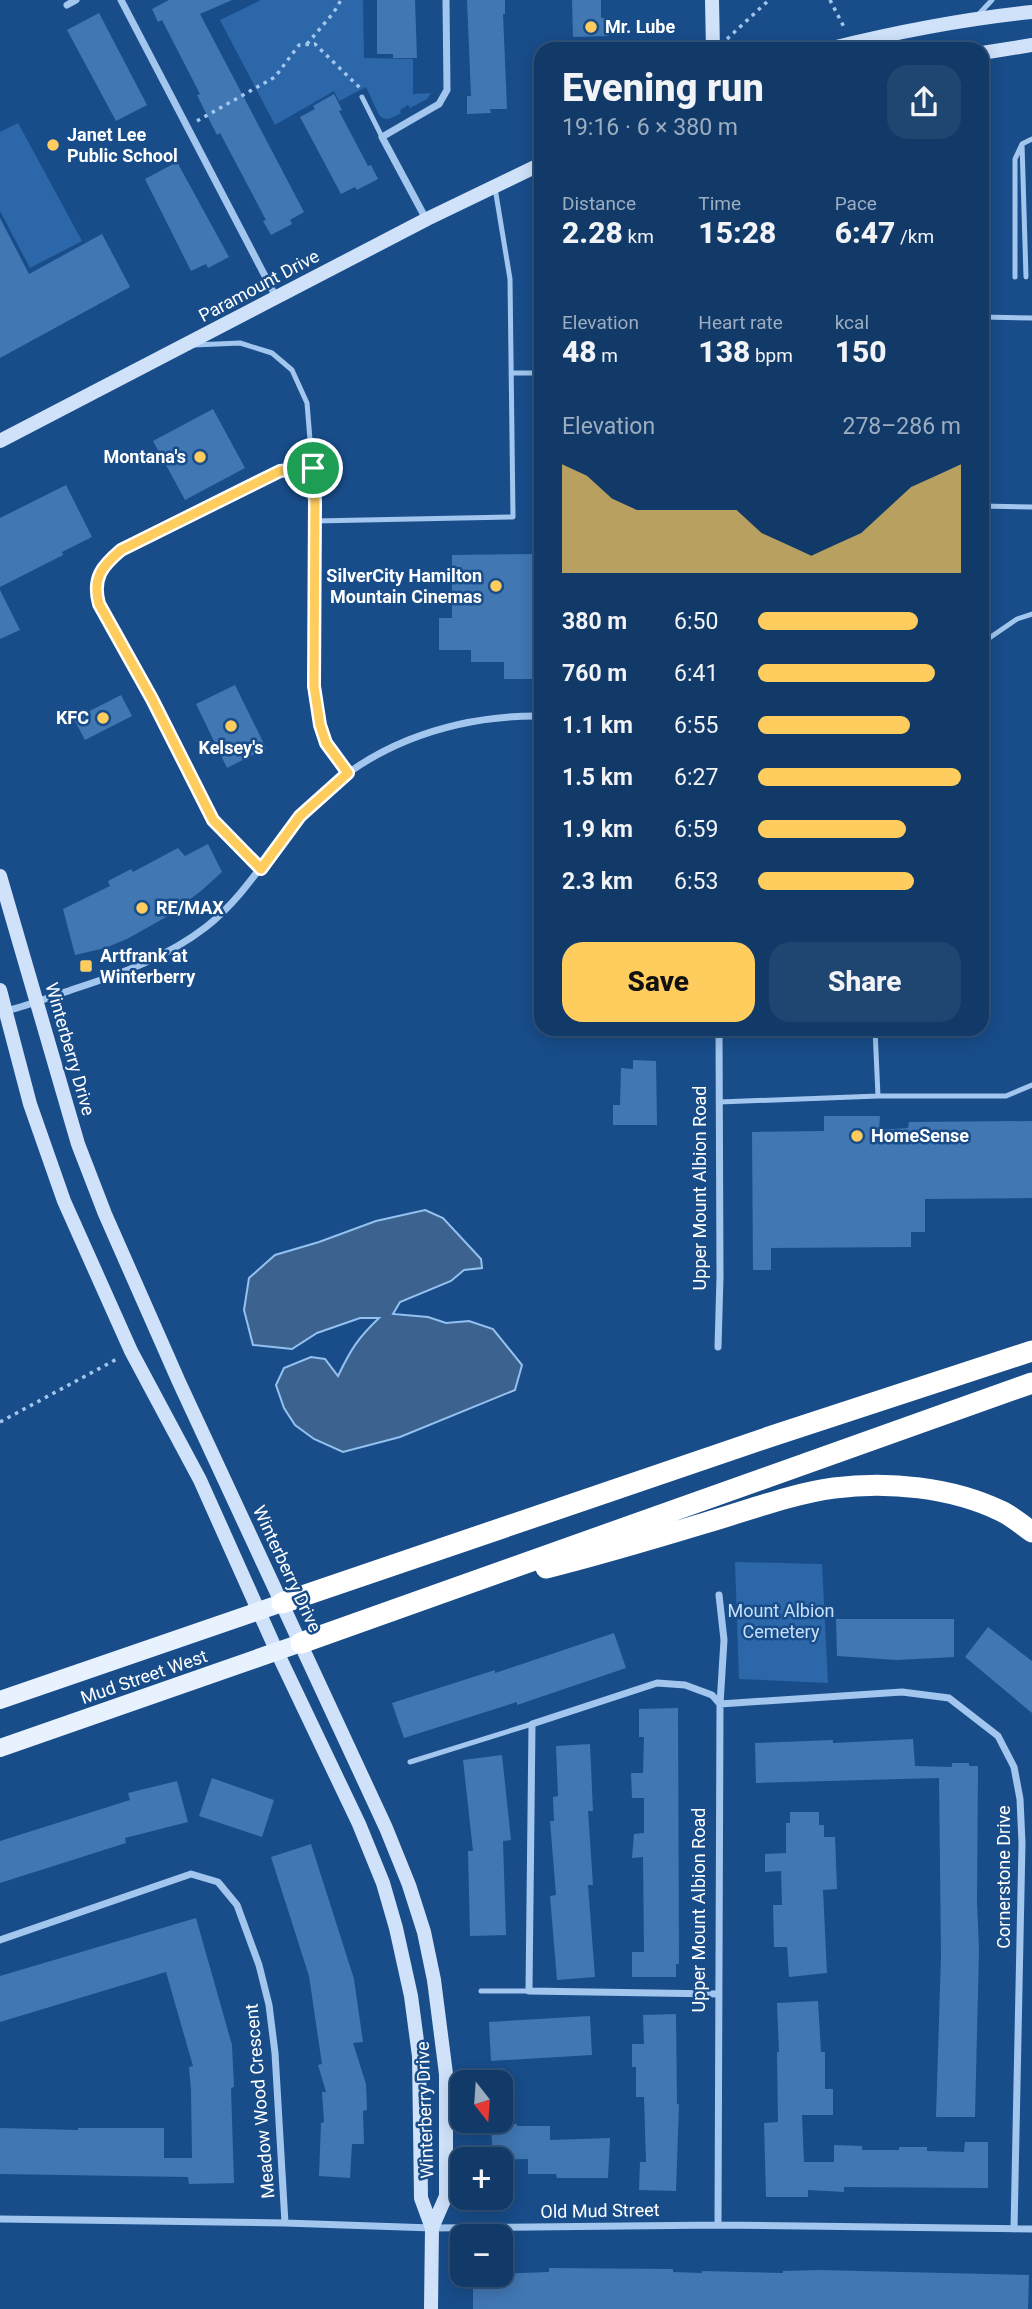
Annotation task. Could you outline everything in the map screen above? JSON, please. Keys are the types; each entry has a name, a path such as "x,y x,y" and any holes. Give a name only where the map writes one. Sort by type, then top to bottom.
{"highway":[{"path":"282,1603 772,1436 1032,1351"},
{"path":"301,1643 1032,1383"},
{"path":"438,1594 607,1553 779,1501 834,1488 885,1486 964,1497 1003,1512 1032,1532"}],"main road":[{"name":"Mud Street West","path":"0,1700 282,1603"},
{"name":"Mud Street West","path":"0,1748 301,1643"}],"street":[{"path":"66,5 76,0"},
{"path":"121,0 276,299"},
{"path":"427,219 382,137 439,104 447,90 446,0"},
{"path":"712,0 713,42"},
{"path":"858,42 974,18 1032,12"},
{"path":"989,52 1032,46"},
{"name":"Paramount Drive","path":"0,441 534,165"},
{"path":"6,1011 138,967 173,949 221,914 261,869 300,816 348,773 391,747 433,730 477,719 534,716"},
{"name":"Winterberry Drive","path":"0,876 78,1144 105,1214 179,1382 386,1828 409,1885 424,1932 434,1980 446,2074 446,2196 432,2228"},
{"name":"Winterberry Drive","path":"0,990 30,1104 64,1201 131,1352 200,1480 277,1652 359,1824 383,1883 397,1928 411,1996 419,2056 421,2197 432,2228"},
{"name":"Upper Mount Albion Road","path":"718,1347 719,1036"},
{"name":"Upper Mount Albion Road","path":"718,2225 720,1704 723,1640 719,1595"},
{"path":"718,1994 529,1991 531,1724 657,1683 685,1685 712,1695 720,1704"},
{"name":"Cornerstone Drive","path":"720,1704 902,1692 949,1698 998,1736 1014,1767 1020,1799 1022,1843 1014,2229"},
{"path":"1022,1843 1032,1844"},
{"name":"Meadow Wood Crescent","path":"0,1940 191,1874 218,1882 237,1905 270,2005 285,2223"},
{"name":"Old Mud Street","path":"0,2219 432,2228 718,2225 1032,2229"},
{"path":"431,2309 432,2228"}],"lane":[{"path":"974,18 992,0"},
{"path":"362,97 382,137"},
{"path":"1015,277 1015,159 1022,144 1032,138"},
{"path":"1022,144 1026,277"},
{"path":"315,521 513,517 507,258 494,185"},
{"path":"989,317 1032,318"},
{"path":"185,346 240,343 272,353 284,361 300,385 307,403 315,521 314,686 320,725 326,743 348,773"},
{"path":"511,373 534,373"},
{"path":"261,869 213,820 152,699 99,604 95,589 100,572 121,550 280,471 313,468"},
{"path":"989,506 1032,507"},
{"path":"989,638 1017,619 1032,614"},
{"path":"875,1036 878,1096"},
{"path":"719,1102 878,1096 1006,1096 1032,1085"},
{"path":"410,1762 531,1724"},
{"path":"481,1991 529,1991"}],"path":[{"path":"307,44 341,0"},
{"path":"720,42 728,39 769,0"},
{"path":"830,0 852,42"},
{"path":"186,127 275,77 299,45 315,44 360,88 362,97"},
{"path":"0,1422 131,1352"}],"green space":[{"path":"261,0 363,0 364,58 413,59 413,94 431,93 427,99 410,108 408,105 400,110 401,113 387,119 379,115 366,87 339,101 334,91 275,125 220,20"},
{"path":"18,123 82,241 30,268 0,211 0,132"},
{"name":"Mount Albion Cemetery","path":"735,1562 822,1564 828,1683 739,1679"}],"shaded area":[{"path":"425,1210 443,1218 481,1259 482,1268 464,1270 451,1281 400,1302 393,1314 428,1317 446,1323 469,1321 493,1329 522,1365 515,1390 400,1437 343,1452 314,1439 295,1425 284,1408 276,1385 284,1368 311,1357 325,1359 338,1376 356,1344 379,1318 360,1318 317,1333 292,1349 253,1345 244,1310 249,1278 275,1255 376,1221"}],"building":[{"path":"169,0 232,0 200,14 304,212 290,220 292,224 271,235 263,221 266,220 220,133 217,135 197,95 200,94 162,20 158,22 152,9"},
{"path":"377,0 415,0 417,58 393,58 393,54 377,54"},
{"path":"467,0 505,0 503,14 507,109 490,109 491,113 467,114 467,96 471,96"},
{"name":"Mr. Lube","path":"572,0 601,0 601,18 609,18 609,36 573,37"},
{"path":"99,13 147,105 116,121 67,30"},
{"path":"334,94 342,110 339,111 368,166 371,165 378,179 357,190 355,187 341,194 300,117"},
{"path":"177,162 229,257 208,268 206,264 191,271 145,179"},
{"path":"0,218 29,274 102,234 130,287 0,358"},
{"name":"Montana's","path":"213,409 245,468 185,500 153,441"},
{"path":"66,485 92,537 0,587 0,518"},
{"name":"SilverCity Hamilton Mountain Cinemas","path":"534,554 534,679 504,679 504,662 471,662 471,650 439,650 439,618 452,618 452,555"},
{"path":"0,590 20,630 0,639"},
{"name":"Kelsey's","path":"235,685 266,748 227,768 196,704"},
{"name":"KFC","path":"121,695 132,716 85,740 74,719"},
{"path":"208,844 222,872 201,891 168,916 127,939 105,948 75,955 63,909 110,886 108,881 131,869 133,872 178,848 185,856"},
{"path":"633,1060 656,1061 657,1125 613,1125 613,1105 620,1105 621,1068 633,1069"},
{"path":"824,1116 880,1116 879,1130 908,1128 909,1122 1032,1121 1032,1198 925,1199 925,1232 911,1232 911,1247 771,1248 771,1270 753,1270 752,1132 824,1131"},
{"path":"836,1619 954,1619 954,1657 897,1660 837,1656"},
{"path":"988,1627 1032,1661 1032,1713 965,1657"},
{"path":"614,1633 626,1668 517,1705 517,1702 404,1738 392,1703 495,1670 495,1673"},
{"path":"678,1708 679,1964 676,1964 676,1977 632,1977 632,1952 644,1952 643,1857 632,1858 634,1834 644,1833 644,1798 632,1798 631,1773 643,1773 644,1737 639,1737 639,1709"},
{"path":"913,1739 915,1766 952,1767 952,1763 969,1763 969,1766 978,1766 979,1950 975,2117 936,2117 941,1956 939,1778 756,1783 755,1743"},
{"path":"590,1744 593,1811 588,1811 593,1885 588,1885 595,1977 557,1980 550,1896 556,1895 550,1821 554,1821 553,1797 558,1796 556,1746"},
{"path":"502,1755 511,1840 503,1841 506,1935 470,1936 468,1851 473,1851 463,1760"},
{"path":"212,1778 274,1800 262,1837 199,1816"},
{"path":"177,1781 188,1822 125,1838 126,1843 0,1883 0,1841 130,1800 128,1793"},
{"path":"790,1812 819,1812 819,1825 824,1825 824,1837 835,1837 837,1889 823,1890 827,1973 789,1977 787,1947 774,1947 773,1905 782,1905 781,1871 765,1872 765,1854 786,1853 786,1823 790,1823"},
{"path":"311,1844 354,1979 363,2042 353,2043 366,2084 364,2144 352,2144 350,2178 319,2176 321,2123 324,2122 322,2092 326,2092 318,2065 322,2064 309,1976 271,1857"},
{"path":"196,1918 232,2045 234,2183 189,2184 188,2177 0,2174 0,2128 164,2128 164,2158 192,2158 189,2067 193,2066 166,1972 0,2022 0,1976"},
{"path":"818,2001 821,2052 825,2052 825,2089 833,2089 833,2115 802,2115 804,2162 834,2162 834,2145 862,2146 862,2150 927,2147 927,2151 964,2152 965,2142 988,2142 988,2188 844,2187 844,2192 808,2190 808,2197 766,2197 764,2123 778,2122 777,2003"},
{"path":"676,2014 679,2104 676,2191 639,2190 640,2162 646,2162 644,2097 636,2097 636,2067 632,2067 632,2044 644,2044 643,2015"},
{"path":"590,2016 592,2055 491,2061 489,2022"},
{"path":"513,2124 550,2126 550,2140 610,2138 608,2178 557,2178 556,2174 528,2174 528,2159 513,2159 513,2147 492,2147 491,2133 513,2133"},
{"path":"549,2268 673,2269 673,2272 702,2273 819,2270 1029,2275 1028,2309 473,2309 473,2287 513,2287 513,2273 549,2272"}],"place":[{"name":"Mr. Lube","path":"591,27"},
{"name":"Janet Lee Public School","path":"53,145"},
{"name":"Montana's","path":"200,457"},
{"name":"SilverCity Hamilton Mountain Cinemas","path":"496,586"},
{"name":"KFC","path":"103,718"},
{"name":"Kelsey's","path":"231,726"},
{"name":"RE/MAX","path":"142,908"},
{"name":"Artfrank at Winterberry","path":"86,966"},
{"name":"HomeSense","path":"857,1136"}],"route":[{"path":"313,468 314,686 320,725 326,743 348,773 300,816 261,869 213,820 152,699 99,604 95,589 100,572 121,550 280,471 313,468"}]}
